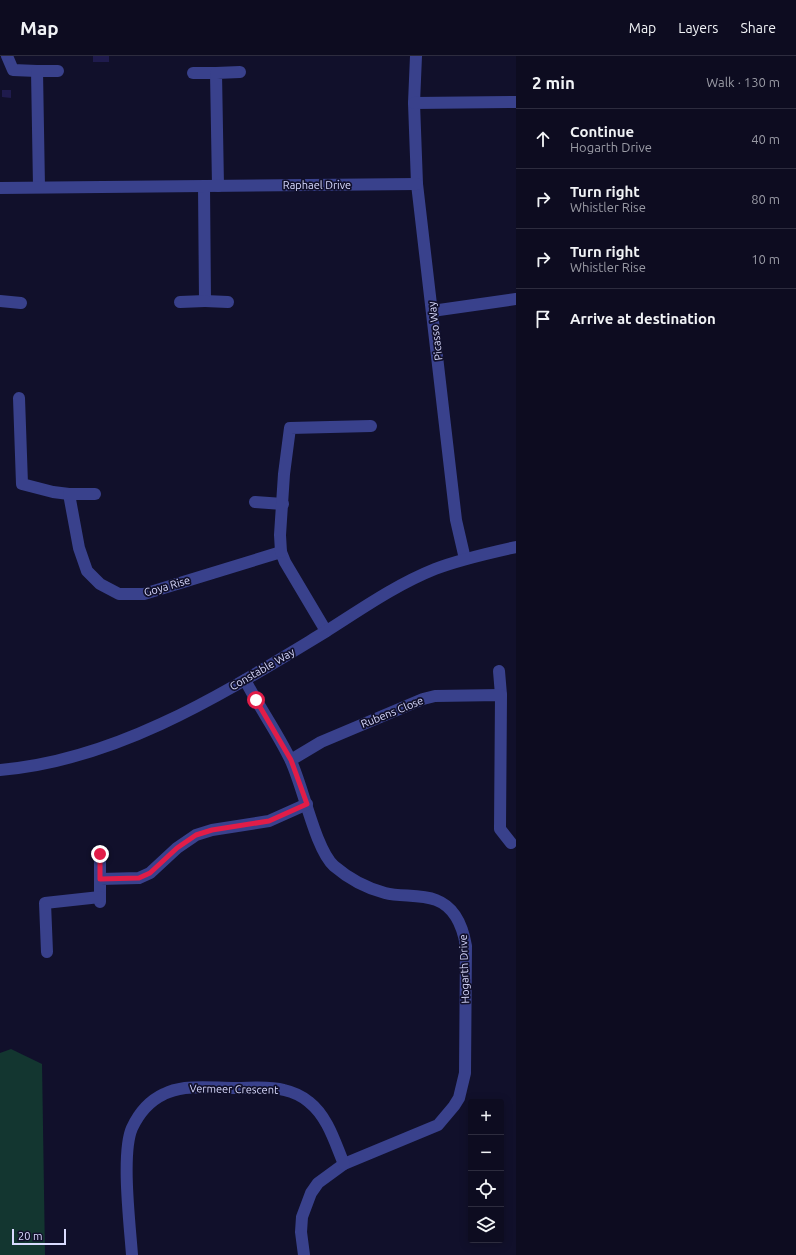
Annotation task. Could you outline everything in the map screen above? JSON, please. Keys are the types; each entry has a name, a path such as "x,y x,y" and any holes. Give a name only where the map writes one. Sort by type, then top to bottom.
{"street":[{"path":"7,56 13,70 58,71"},
{"name":"Picasso Way","path":"416,56 414,103 417,184 456,520 465,559"},
{"path":"37,71 39,187"},
{"path":"193,73 240,72"},
{"path":"216,73 218,186"},
{"path":"414,103 516,102"},
{"name":"Raphael Drive","path":"0,188 417,184"},
{"path":"204,186 205,301"},
{"path":"432,311 516,299"},
{"path":"0,301 21,303"},
{"path":"180,302 228,302"},
{"path":"19,398 22,484 53,492 95,494"},
{"path":"326,631 285,562 281,552 280,535 284,474 290,428 371,426"},
{"name":"Goya Rise","path":"70,494 79,548 87,570 100,584 119,594 144,594 281,552"},
{"path":"255,502 283,504"},
{"name":"Constable Way","path":"0,770 41,765 69,759 125,740 245,680 374,601 434,569 465,559 516,547"},
{"path":"499,671 501,695 500,829 511,843"},
{"name":"Hogarth Drive","path":"245,680 291,760 319,838 334,865 361,884 385,893 436,900 448,908 457,917 463,930 466,946 464,1073 459,1098 438,1125 344,1164 331,1172 318,1183 311,1193 302,1217 301,1232 304,1255"},
{"name":"Rubens Close","path":"291,760 321,742 423,699 435,696 501,695"},
{"path":"100,879 139,878 150,873 177,848 196,835 212,830 269,821 307,804"},
{"path":"47,952 45,903 100,900 100,854"},
{"name":"Vermeer Crescent","path":"132,1255 127,1157 128,1140 139,1115 147,1106 166,1093 191,1088 267,1088 284,1090 298,1094 309,1102 328,1125 344,1164"}],"green space":[{"path":"11,1049 42,1064 45,1255 0,1255 0,1053"}],"building":[{"path":"93,56 109,56 109,62 93,62"},
{"path":"2,90 11,90 11,98 2,97"}],"route":[{"path":"100,854 100,879 114,880 139,878 150,873 177,848 196,835 212,830 269,821 307,804 291,760 256,700"}]}
